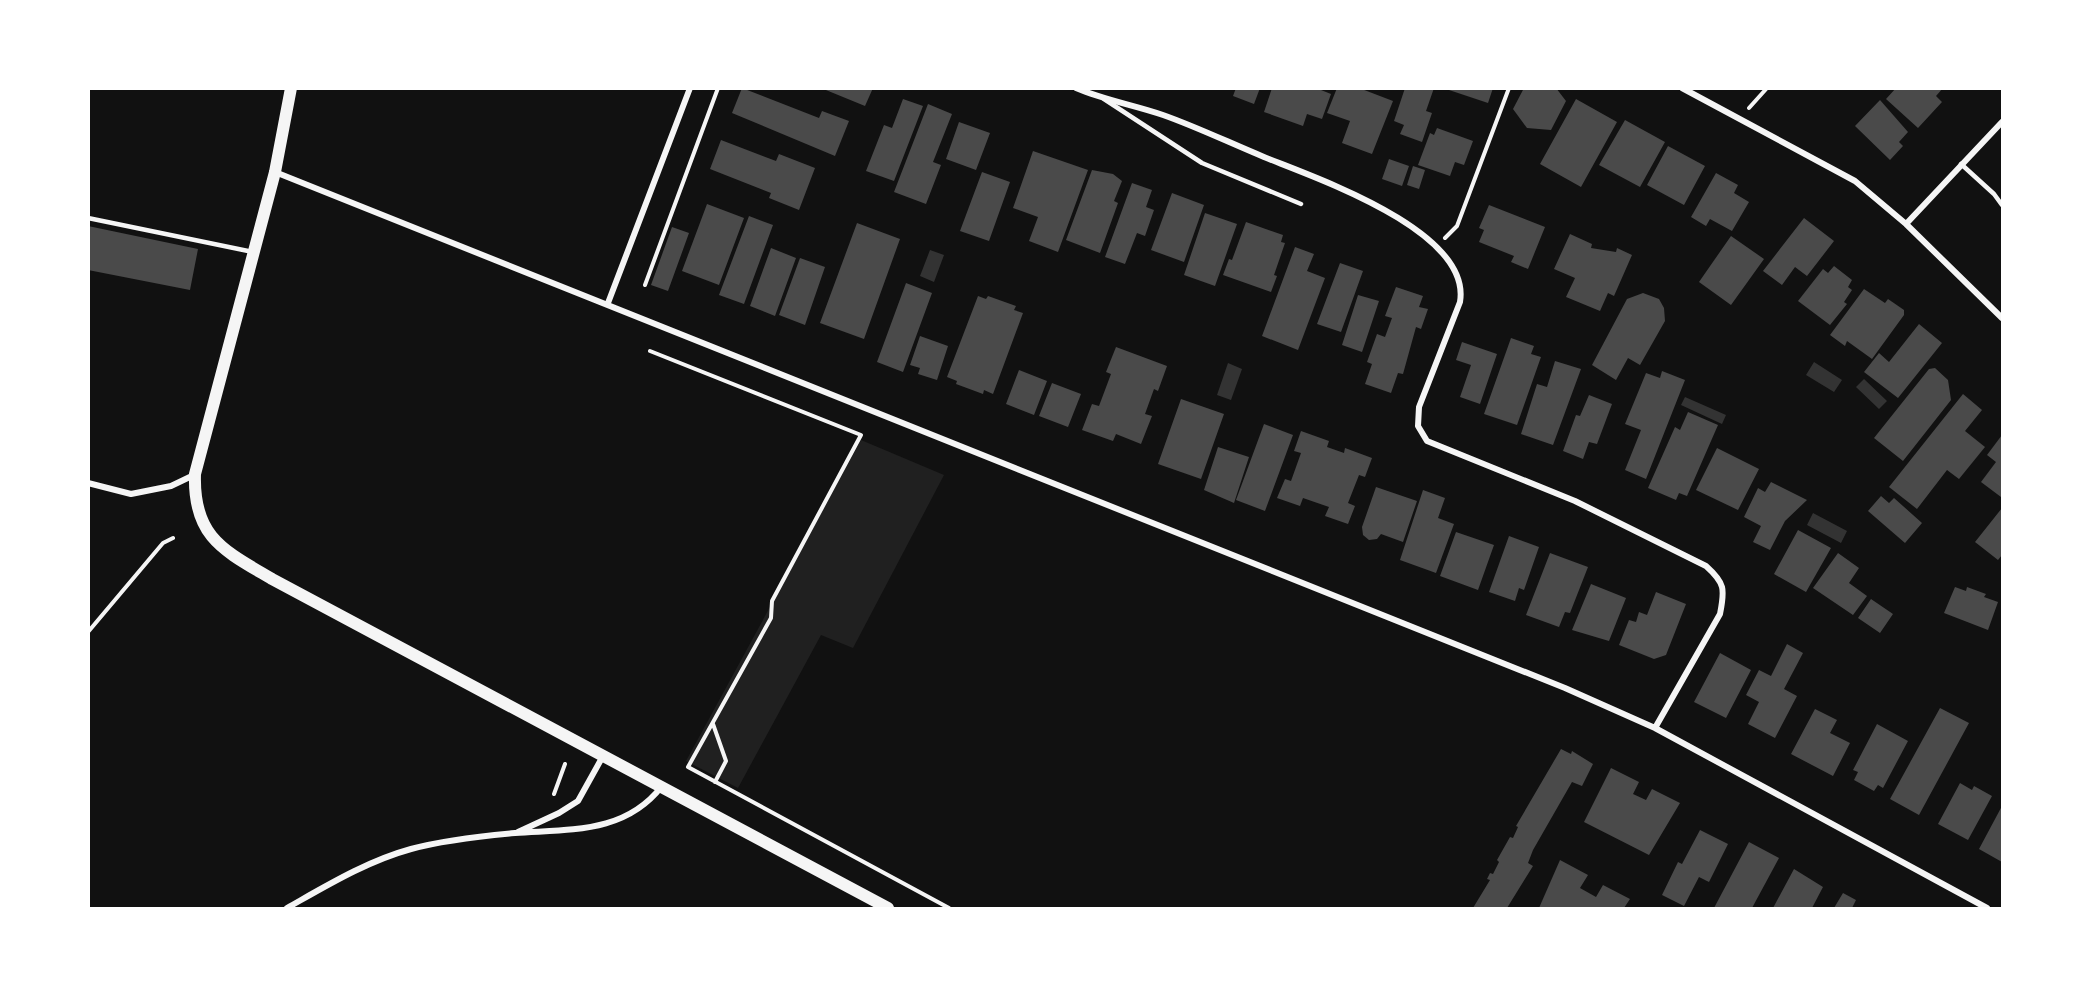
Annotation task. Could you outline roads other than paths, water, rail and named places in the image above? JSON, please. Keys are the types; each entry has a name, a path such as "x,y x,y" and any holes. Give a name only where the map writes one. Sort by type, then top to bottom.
{"main road":[{"path":"291,88 275,172 195,474 196,505 203,524 216,542 238,559 604,754 888,909"}],"street":[{"path":"608,303 690,88"},
{"path":"1076,88 1104,99 1162,115 1357,195 1392,213 1436,248 1454,266 1462,287 1460,302 1419,407 1418,426 1427,441 1575,501 1706,566 1719,578 1725,594 1720,614 1655,728"},
{"path":"1682,88 1855,181 1906,224 2002,318"},
{"path":"1906,224 2002,122"},
{"path":"275,172 608,303 1554,683 1655,728 1987,909"},
{"path":"88,483 130,494 171,486 195,474"},
{"path":"515,833 560,813 578,801 604,754"},
{"path":"287,909 378,859 413,848 515,833 567,831 621,820 649,803 662,786"}],"lane":[{"path":"1104,99 1202,163 1301,204"},
{"path":"1961,164 1994,194 2002,205"},
{"path":"88,218 254,252"}]}
